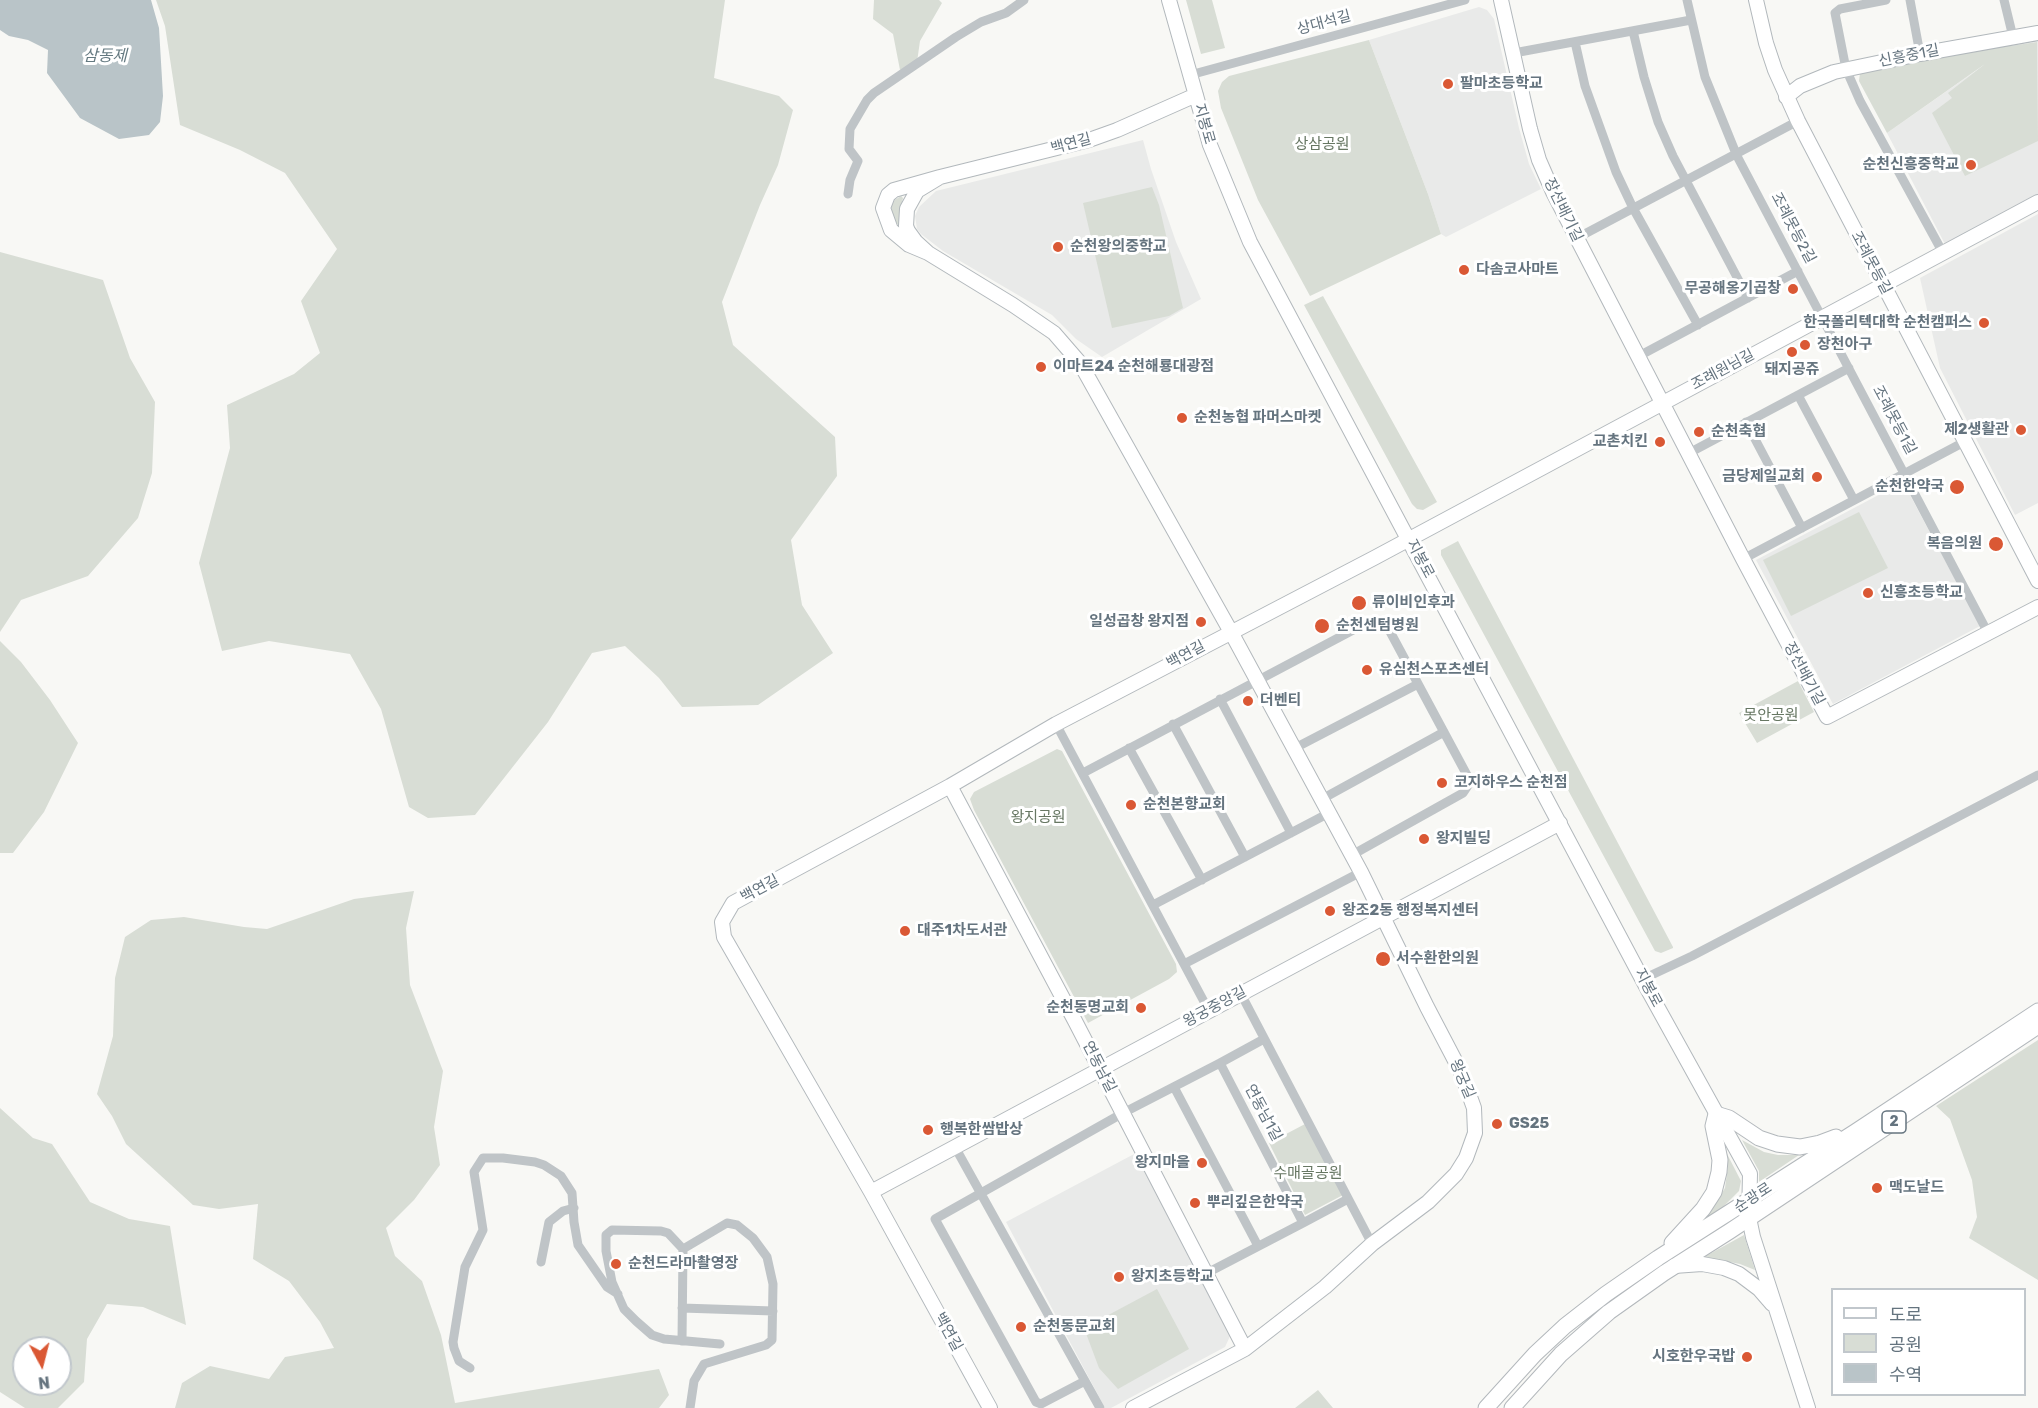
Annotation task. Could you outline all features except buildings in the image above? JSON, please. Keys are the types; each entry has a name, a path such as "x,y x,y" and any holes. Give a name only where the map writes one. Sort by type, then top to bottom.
{"main road":[{"name":"순광로","path":"1486,1408 1535,1354 1565,1326 1658,1258 1723,1218 2038,1011"},
{"name":"순광로","path":"1512,1408 1561,1354 1609,1312 1674,1266 2038,1026"},
{"path":"1658,1258 1703,1209 1714,1192 1720,1160 1713,1126 1716,1114 1729,1118 1759,1138 1777,1144 1800,1147 1855,1132"}],"street":[{"path":"848,194 850,180 858,161 849,149 850,129 867,100 956,37 981,22 1006,13 1024,0"},
{"name":"지봉로","path":"1169,0 1214,155 1250,242 1749,1174 1749,1218 1754,1239 1808,1408"},
{"name":"상대석길","path":"1190,75 1465,0"},
{"name":"장선배기길","path":"1502,0 1530,129 1539,160 1553,192 1827,717 2038,607"},
{"name":"조례못등2길","path":"1687,0 1705,77 1736,154 1822,317"},
{"name":"조례못등길","path":"1756,0 1766,43 1786,97 2038,581"},
{"path":"1886,0 1840,9 1835,13 1846,69 1860,101 1942,253"},
{"path":"1910,0 1920,54"},
{"path":"2004,0 2013,38"},
{"path":"1514,54 1691,20"},
{"path":"1633,31 1658,122 1685,181 1748,298"},
{"name":"신흥중1길","path":"1786,97 1800,86 1834,72 2038,33"},
{"path":"1575,42 1585,86 1616,172 1633,208 1698,325"},
{"name":"백연길","path":"1196,95 1120,129 1089,140 894,190 884,202 884,214 891,230 909,245 928,253 1032,318 1054,333 1067,346 1089,378 1126,448 1231,632"},
{"path":"1577,238 1798,121"},
{"name":"백연길","path":"928,253 908,231 907,209 917,191 940,177"},
{"name":"조례원님길","path":"1409,539 2038,202"},
{"path":"1639,356 1798,271"},
{"name":"조례못등1길","path":"1822,317 1988,633"},
{"path":"1689,453 1849,368"},
{"path":"1798,395 1854,500"},
{"path":"1746,422 1802,528"},
{"path":"1743,559 1966,441"},
{"name":"백연길","path":"990,1408 871,1192 724,937 722,922 733,903 950,786 1056,724 1409,539"},
{"path":"1083,773 1220,699 1376,620 1382,621 1387,626 1444,732 1468,777 1469,784 1467,790 1352,855"},
{"name":"왕궁길","path":"1133,1408 1245,1349 1325,1287 1372,1244 1428,1202 1447,1184 1466,1158 1475,1133 1474,1108 1461,1072 1361,872 1231,632"},
{"path":"1294,748 1418,684"},
{"path":"1220,699 1291,833"},
{"path":"1056,724 1209,1011"},
{"path":"1173,724 1245,857"},
{"path":"1322,799 1444,732"},
{"path":"1129,748 1202,880"},
{"path":"1643,979 1692,956 2038,775"},
{"name":"연동남길","path":"950,786 1245,1349"},
{"path":"1153,905 1329,813"},
{"name":"왕궁중앙길","path":"871,1192 1560,823"},
{"path":"1184,964 1361,872"},
{"path":"1241,994 1372,1244"},
{"path":"1085,1381 1041,1404 1036,1402 935,1219 1123,1113 1264,1039"},
{"name":"연동남1길","path":"1220,1063 1303,1223"},
{"path":"1173,1087 1258,1246"},
{"path":"955,1147 1100,1408"},
{"path":"470,1368 459,1361 453,1342 465,1267 483,1230 474,1172 483,1158 518,1159 544,1165 561,1176 572,1193 578,1245 607,1287 618,1294"},
{"path":"1207,1273 1347,1199"},
{"path":"541,1262 549,1222 563,1211 574,1208"},
{"path":"683,1249 727,1223 737,1225 753,1238 767,1257 773,1284 772,1340 766,1345 704,1364 694,1381 690,1408"},
{"path":"682,1341 683,1249 668,1233 662,1231 612,1230 606,1235 606,1251 612,1281 624,1309 652,1335 664,1339 682,1341 720,1344"},
{"path":"1674,1266 1702,1264 1724,1268 1739,1274 1759,1289 1776,1309"},
{"path":"682,1308 773,1311"}],"shaded area":[{"name":"팔마초등학교","path":"1479,7 1487,10 1494,19 1519,128 1529,164 1541,189 1446,237 1441,234 1369,40"},
{"name":"순천신흥중학교","path":"2038,42 2038,197 1946,246 1887,133 2011,46"},
{"name":"순천왕의중학교","path":"1143,140 1176,242 1201,299 1102,357 1076,339 1052,315 943,251 917,229 915,216 919,207 936,191"},
{"name":"한국폴리텍대학 순천캠퍼스","path":"2038,214 2038,503 2015,515 1940,368 1920,278"},
{"name":"신흥초등학교","path":"1903,482 1980,626 1833,704 1756,560"},
{"name":"왕지초등학교","path":"1136,1153 1232,1332 1225,1347 1111,1408 1105,1408 1006,1222"}],"green space":[{"path":"156,0 725,0 714,78 779,96 793,110 778,165 722,302 733,345 835,437 837,476 791,540 802,605 833,653 758,705 682,707 659,678 625,646 592,653 548,722 475,815 428,818 409,807 381,709 350,654 269,641 222,651 199,563 230,448 227,405 294,374 320,353 301,301 337,249 285,173 240,150 180,125 165,26"},
{"path":"874,0 939,0 942,3 920,41 917,62 900,70 893,34 873,19"},
{"path":"1186,0 1212,0 1225,48 1201,54"},
{"name":"상삼공원","path":"1369,40 1441,234 1310,296 1258,200 1221,108 1218,91 1222,82 1229,76"},
{"path":"2037,42 2038,141 1965,176 1932,113 1952,98 1948,93 1985,64 1887,133 1859,81 1860,73 2006,45"},
{"path":"1152,187 1159,205 1183,308 1169,316 1112,328 1083,203"},
{"path":"901,196 903,198 899,217 900,228 891,208 893,201"},
{"path":"0,252 103,280 130,358 155,402 152,473 138,518 88,576 21,600 0,632"},
{"path":"1323,296 1437,502 1423,510 1417,509 1412,504 1304,305"},
{"path":"1859,512 1888,568 1791,616 1763,560"},
{"path":"1458,541 1673,948 1661,953 1655,951 1441,555 1441,550"},
{"path":"0,641 21,662 50,700 78,743 44,812 13,853 0,853"},
{"name":"못안공원","path":"1798,681 1814,712 1757,743 1739,713"},
{"name":"왕지공원","path":"1057,749 1062,751 1176,964 1177,972 1169,979 1088,1023 970,799 974,792"},
{"path":"414,891 406,928 410,985 443,1071 434,1127 440,1165 414,1200 386,1228 395,1256 422,1281 441,1335 455,1403 659,1369 669,1395 659,1408 175,1408 182,1383 210,1366 269,1379 285,1357 334,1348 320,1322 289,1281 253,1259 258,1204 219,1209 193,1205 126,1144 112,1116 97,1094 113,1036 115,978 125,937 151,920 184,917 267,929 354,899"},
{"path":"2038,1040 2038,1280 1969,1238 1977,1217 1972,1180 1950,1119 1936,1106"},
{"path":"0,1108 33,1138 52,1144 90,1202 129,1219 170,1226 186,1325 143,1307 107,1304 87,1339 84,1382 72,1394 72,1336 12,1336 12,1396 70,1396 58,1408 25,1408 0,1392"},
{"name":"수매골공원","path":"1305,1124 1343,1195 1305,1215 1269,1143"},
{"path":"1742,1140 1764,1152 1799,1155 1759,1182 1759,1171"},
{"path":"1725,1150 1741,1181 1739,1191 1722,1208 1705,1220 1725,1188 1728,1165"},
{"path":"1744,1235 1755,1270 1740,1264 1704,1257"},
{"path":"1157,1289 1189,1349 1118,1389 1099,1368 1084,1328"},
{"path":"1318,1390 1333,1408 1295,1408"}],"water":[{"name":"삼동제","path":"0,0 151,0 159,28 163,96 160,122 149,135 119,139 80,118 47,73 48,50 28,40 9,36 0,30"}],"place":[{"name":"팔마초등학교","path":"1448,84"},
{"name":"순천신흥중학교","path":"1971,165"},
{"name":"순천왕의중학교","path":"1058,247"},
{"name":"다솜코사마트","path":"1464,270"},
{"name":"무공해옹기곱창","path":"1793,289"},
{"name":"한국폴리텍대학 순천캠퍼스","path":"1984,323"},
{"name":"장천아구","path":"1805,345"},
{"name":"돼지공쥬","path":"1792,352"},
{"name":"이마트24 순천해룡대광점","path":"1041,367"},
{"name":"순천농협 파머스마켓","path":"1182,418"},
{"name":"제2생활관","path":"2021,430"},
{"name":"순천축협","path":"1699,432"},
{"name":"교촌치킨","path":"1660,442"},
{"name":"금당제일교회","path":"1817,477"},
{"name":"순천한약국","path":"1957,487"},
{"name":"복음의원","path":"1996,544"},
{"name":"신흥초등학교","path":"1868,593"},
{"name":"류이비인후과","path":"1359,603"},
{"name":"일성곱창 왕지점","path":"1201,622"},
{"name":"순천센텀병원","path":"1322,626"},
{"name":"유심천스포츠센터","path":"1367,670"},
{"name":"더벤티","path":"1248,701"},
{"name":"코지하우스 순천점","path":"1442,783"},
{"name":"순천본향교회","path":"1131,805"},
{"name":"왕지빌딩","path":"1424,839"},
{"name":"왕조2동 행정복지센터","path":"1330,911"},
{"name":"대주1차도서관","path":"905,931"},
{"name":"서수환한의원","path":"1383,959"},
{"name":"순천동명교회","path":"1141,1008"},
{"name":"GS25","path":"1497,1124"},
{"name":"행복한쌈밥상","path":"928,1130"},
{"name":"왕지마을","path":"1202,1163"},
{"name":"맥도날드","path":"1877,1188"},
{"name":"뿌리깊은한약국","path":"1195,1203"},
{"name":"순천드라마촬영장","path":"616,1264"},
{"name":"왕지초등학교","path":"1119,1277"},
{"name":"순천동문교회","path":"1021,1327"},
{"name":"시호한우국밥","path":"1747,1357"}]}
